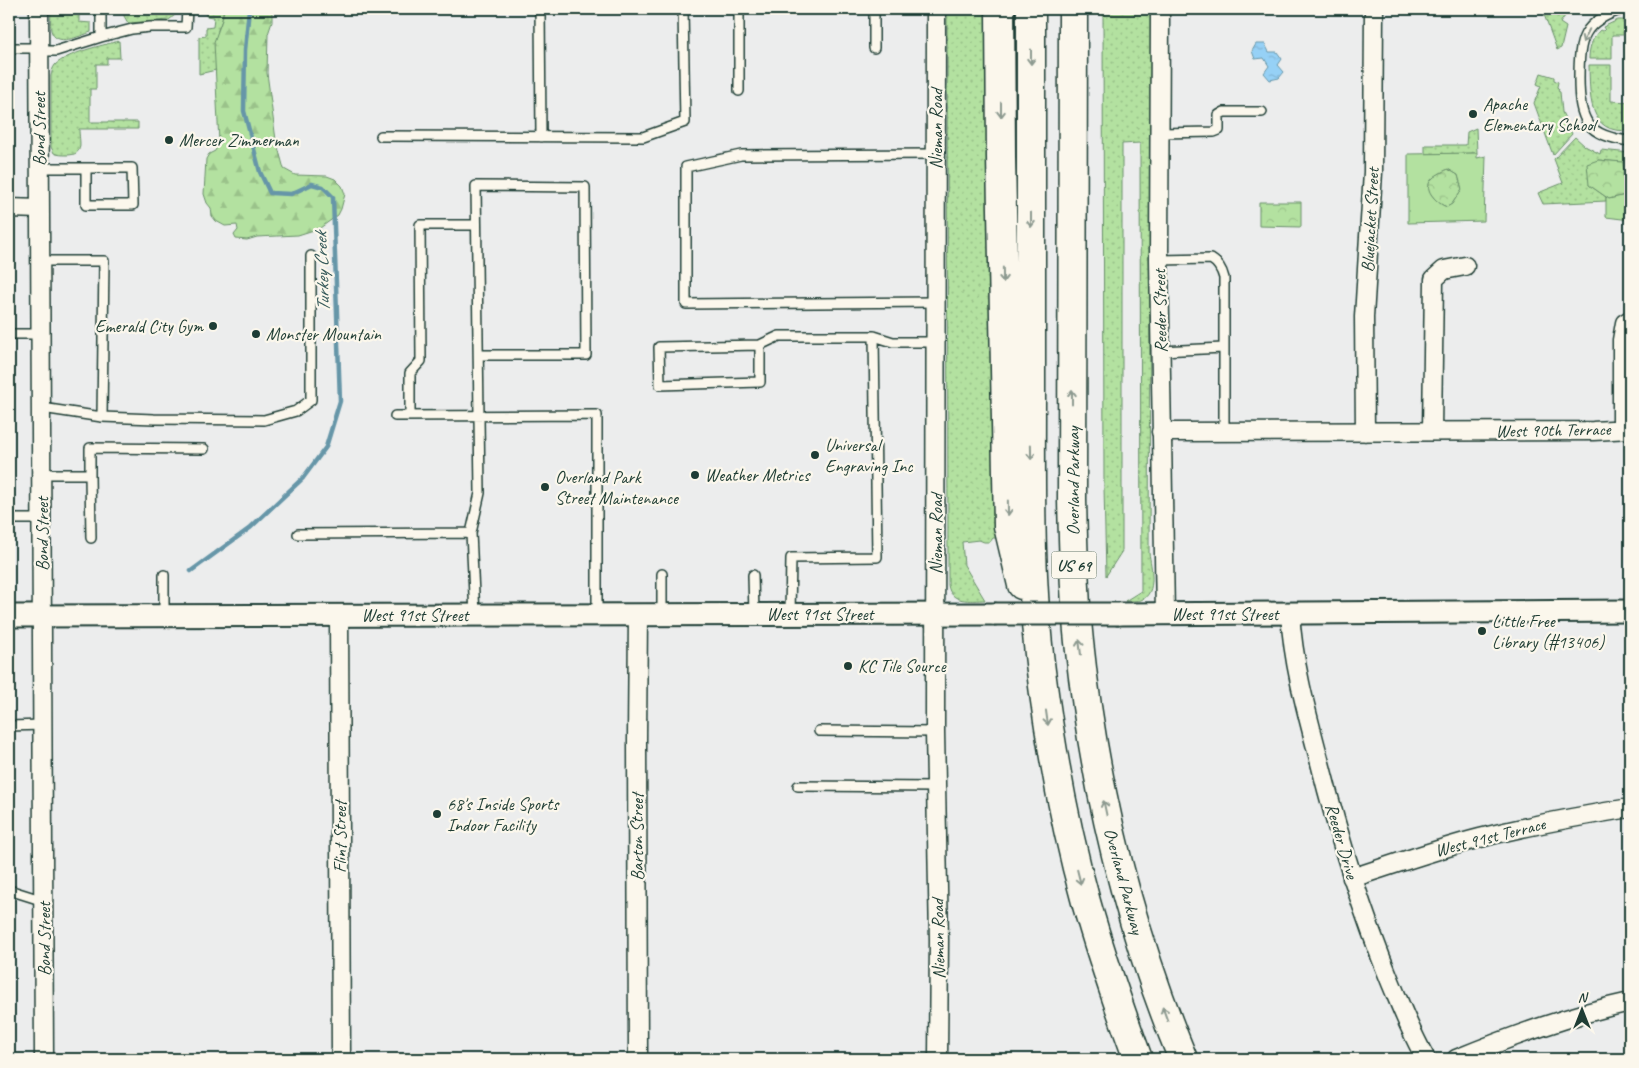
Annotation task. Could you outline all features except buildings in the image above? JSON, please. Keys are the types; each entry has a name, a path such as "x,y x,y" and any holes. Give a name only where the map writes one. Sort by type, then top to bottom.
{"highway":[{"path":"1000,9 1008,526 1040,669"},
{"name":"US 69","path":"1031,9 1031,460 1034,591 1040,669 1050,738 1072,846 1086,902 1112,988 1138,1059"},
{"name":"Overland Parkway","path":"1073,9 1072,499 1074,572 1079,642 1097,773 1111,838 1148,968 1182,1059"},
{"path":"1073,56 1091,42 1092,9"}],"street":[{"name":"Bond Street","path":"39,9 44,1059"},
{"name":"Nieman Road","path":"936,9 935,732 939,940 938,1059"},
{"name":"Reeder Street","path":"1160,9 1161,432 1165,614"},
{"name":"Bluejacket Street","path":"1364,432 1364,318 1373,172 1374,9"},
{"path":"9,208 39,208"},
{"path":"1432,431 1434,279 1444,270 1465,266"},
{"name":"West 90th Terrace","path":"1161,432 1594,431 1626,429 1622,340 1625,323 1630,320"},
{"name":"West 91st Street","path":"9,616 1165,614 1630,611"},
{"name":"Reeder Drive","path":"1290,613 1292,642 1299,682 1344,856 1378,952 1403,1012 1426,1059"},
{"name":"Flint Street","path":"339,615 342,1059"},
{"name":"Barton Street","path":"638,615 638,1059"},
{"name":"West 91st Terrace","path":"1352,878 1479,838 1560,819 1630,808"},
{"path":"1456,1059 1552,1022 1630,1002"}],"lane":[{"path":"101,9 101,37"},
{"path":"9,48 56,51 132,29 186,27 186,9"},
{"path":"540,9 541,137"},
{"path":"381,136 644,137 685,122 684,9"},
{"path":"739,9 739,92"},
{"path":"874,9 874,48"},
{"path":"1624,9 1610,11 1598,19 1584,37 1579,58 1579,100 1581,112 1593,129 1602,135 1630,141"},
{"path":"1160,133 1214,132 1219,130 1220,115 1224,112 1262,112"},
{"path":"936,154 741,155 686,167 686,304 936,302"},
{"path":"39,168 86,168 132,168 133,205 86,205 86,168"},
{"path":"475,615 471,533 480,493 476,186 585,187 586,355 479,355"},
{"path":"410,416 410,373 421,361 420,225 476,225"},
{"path":"42,408 102,416 154,419 264,420 296,411 311,400 311,256"},
{"path":"1160,260 1211,259 1216,262 1222,272 1224,278 1224,432"},
{"path":"40,260 104,260 102,416"},
{"path":"9,334 40,334"},
{"path":"760,345 760,382 660,385 659,346 760,345 779,336 874,336 893,342 936,342"},
{"path":"790,614 791,558 877,558 874,336"},
{"path":"1161,351 1223,348"},
{"path":"395,416 596,415 597,615"},
{"path":"91,538 90,448 204,449"},
{"path":"42,474 90,474"},
{"path":"9,519 42,518"},
{"path":"298,534 471,533"},
{"path":"662,574 662,615"},
{"path":"164,575 164,616"},
{"path":"753,575 754,615"},
{"path":"9,726 43,725"},
{"path":"819,731 935,732"},
{"path":"798,786 936,787"},
{"path":"9,890 44,902"}],"green space":[{"path":"51,9 79,9 79,22 91,23 91,32 75,38 63,40 57,38 51,30"},
{"path":"124,9 178,9 176,14 169,20 128,23 124,16"},
{"path":"206,9 224,9 218,30 216,70 199,74 199,37 206,36 206,28 213,27 214,17 206,16"},
{"path":"224,9 272,9 272,22 268,34 267,73 276,140 284,169 295,175 327,176 335,179 342,186 345,194 338,215 320,228 298,235 257,237 247,240 236,239 234,235 238,230 237,225 225,226 216,221 212,216 211,208 204,194 206,159 209,154 215,151 219,143 214,42"},
{"path":"947,9 987,9 998,538 993,538 990,542 979,540 962,542 964,565 985,600 962,600 957,598 950,591 948,585"},
{"path":"1103,9 1151,9 1149,553 1152,585 1146,597 1133,601 1125,601 1141,591 1140,143 1122,144 1122,551 1106,576 1104,487"},
{"path":"1542,9 1570,9 1560,23 1566,27 1561,48 1557,50"},
{"path":"1618,20 1627,21 1628,32 1626,35 1612,35 1612,59 1589,59 1592,43 1597,33 1600,30 1605,30 1603,27"},
{"path":"119,41 120,58 107,58 107,64 96,64 96,89 90,89 90,122 138,122 138,129 79,129 80,147 76,153 59,155 54,153 51,147 51,76 54,66 76,53"},
{"path":"1589,65 1611,65 1611,101 1630,102 1630,130 1616,130 1606,126 1598,119 1591,99"},
{"path":"1541,73 1554,77 1554,80 1558,82 1557,87 1560,92 1562,112 1572,134 1553,155 1534,103 1541,86 1537,84"},
{"path":"1476,128 1477,153 1425,154 1425,145 1466,145 1467,132"},
{"path":"1575,137 1585,146 1600,154 1601,150 1630,153 1630,163 1598,160 1589,185 1606,197 1606,201 1543,204 1538,193 1563,183 1554,159"},
{"path":"1477,153 1477,158 1486,156 1484,221 1408,223 1408,154","holes":["1448,169 1458,175 1462,189 1452,204 1447,207 1434,198 1430,192 1429,183"]},
{"path":"1598,160 1623,162 1626,195 1609,199 1589,185 1587,164"},
{"path":"1623,162 1630,163 1630,220 1606,217 1606,197 1609,199 1626,195"},
{"path":"1448,169 1458,175 1462,189 1452,204 1447,207 1434,198 1428,188 1429,183 1434,177"},
{"path":"1259,202 1301,202 1301,227 1259,226"}],"water":[{"path":"1256,44 1265,44 1269,52 1277,52 1282,59 1278,65 1284,72 1279,78 1270,80 1264,73 1269,66 1264,58 1255,59 1252,51"}],"waterway":[{"name":"Turkey Creek","path":"191,571 250,528 303,478 326,447 340,401 333,197 323,187 312,184 291,194 270,193 260,172 244,111 245,50 249,9"}],"place":[{"name":"Apache Elementary School","path":"1473,114"},
{"name":"Mercer Zimmerman","path":"169,140"},
{"name":"Emerald City Gym","path":"213,326"},
{"name":"Monster Mountain","path":"256,334"},
{"name":"Universal Engraving Inc","path":"815,455"},
{"name":"Weather Metrics","path":"695,475"},
{"name":"Overland Park Street Maintenance","path":"545,487"},
{"name":"Little Free Library (#13406)","path":"1482,631"},
{"name":"KC Tile Source","path":"848,666"},
{"name":"68's Inside Sports Indoor Facility","path":"437,814"}]}
